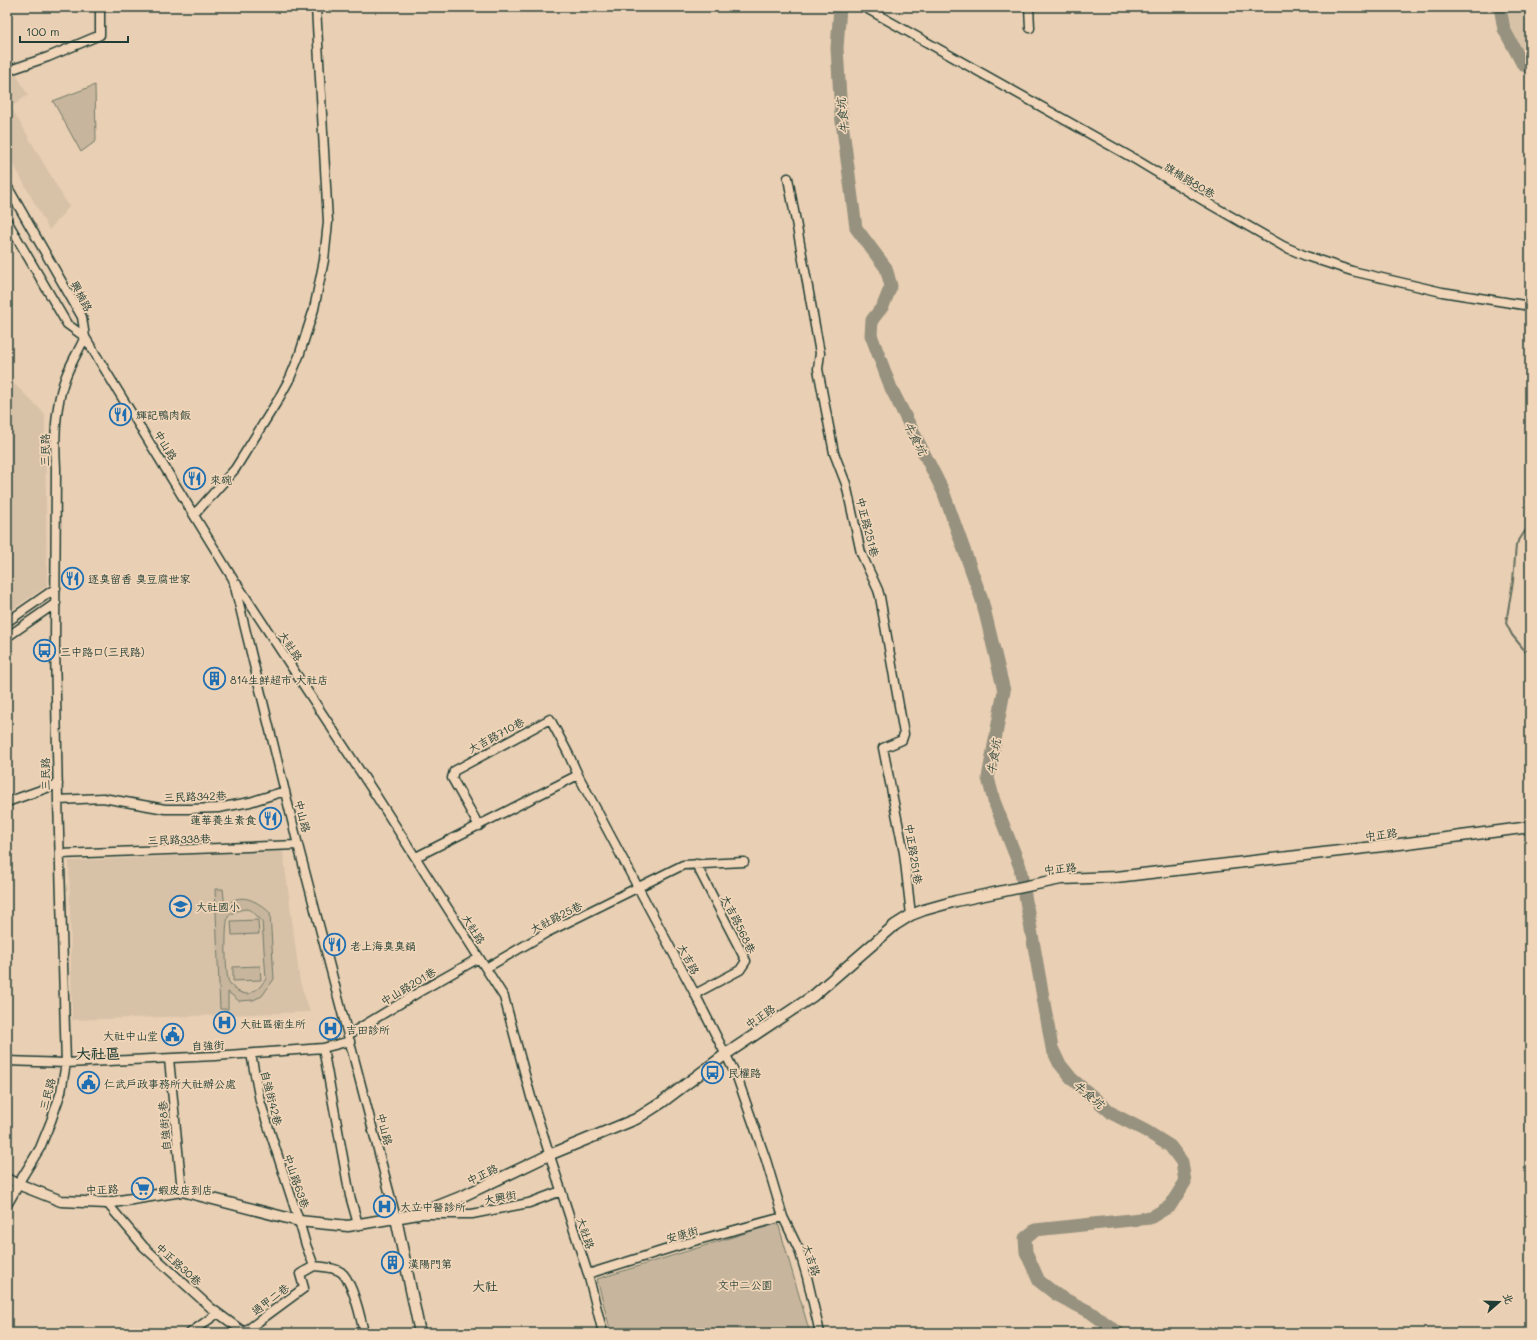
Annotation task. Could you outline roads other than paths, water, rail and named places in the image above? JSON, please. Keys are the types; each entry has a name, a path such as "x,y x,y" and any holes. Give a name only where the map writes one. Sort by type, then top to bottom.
{"main road":[{"name":"中正路","path":"18,1184 61,1201 107,1203 182,1191 299,1222 348,1226 418,1214 463,1196 549,1155 636,1119 661,1103 726,1054 813,996 895,925 911,915 956,901 1060,879 1123,876 1400,844 1530,827"},
{"name":"三民路","path":"7,1203 18,1184"},
{"name":"中山路","path":"396,1218 420,1333"}],"street":[{"path":"7,72 48,57 100,35 100,7"},
{"path":"194,515 235,470 278,400 290,378 299,356 314,309 324,260 328,222 316,7"},
{"name":"旗楠路80巷","path":"864,7 1131,157 1283,246 1306,256 1352,271 1442,292 1528,306"},
{"path":"1029,7 1030,28"},
{"name":"中正路251巷","path":"788,178 820,353 818,369 834,453 846,484 861,553 880,597 904,734 902,740 883,748 904,853 911,915"},
{"name":"興楠路","path":"7,186 82,317 86,337"},
{"path":"7,221 66,324 86,337"},
{"path":"7,240 14,233"},
{"name":"中山路","path":"86,337 233,579 298,845 396,1218"},
{"name":"三民路","path":"18,1184 40,1148 51,1121 62,1092 66,1063 58,800 55,442 57,414 66,376 86,337"},
{"name":"大社路","path":"233,579 416,857 504,997 531,1097 588,1274 603,1333"},
{"path":"7,622 56,588"},
{"path":"7,637 56,603"},
{"name":"大吉路710巷","path":"479,826 452,778 454,770 550,719 578,775"},
{"path":"416,857 479,826 518,804 578,775"},
{"name":"大吉路","path":"578,775 695,994 726,1054 744,1094 783,1217 799,1250 820,1333"},
{"path":"7,802 58,784"},
{"name":"三民路342巷","path":"58,800 103,798 165,809 218,808 250,802 285,791"},
{"name":"三民路338巷","path":"60,854 298,845"},
{"name":"大社路25巷","path":"486,968 546,933 683,866 744,862"},
{"name":"大吉路568巷","path":"695,994 740,970 746,961 696,864"},
{"name":"中山路201巷","path":"349,1038 419,992 479,958"},
{"name":"自強街","path":"7,1061 66,1063 250,1054 323,1048 349,1038"},
{"path":"323,1048 350,1196 358,1224"},
{"name":"自強街42巷","path":"250,1054 260,1101 274,1147"},
{"name":"自強街8巷","path":"169,1059 182,1191"},
{"name":"中山路63巷","path":"274,1147 314,1266"},
{"path":"7,1178 18,1184"},
{"name":"大興街","path":"418,1214 472,1214 529,1203 561,1191"},
{"name":"中正路30巷","path":"107,1203 144,1247 218,1313 244,1333"},
{"name":"安康街","path":"588,1274 687,1243 783,1217"},
{"path":"314,1266 326,1267 341,1272 349,1284 364,1333"},
{"name":"過甲二巷","path":"244,1333 304,1288 300,1274 314,1266"},
{"path":"190,1333 218,1313"}],"waterway":[{"name":"牛食坑","path":"840,7 837,48 841,114 856,228 886,268 891,286 883,306 872,320 871,335 891,388 943,491 982,600 1004,691 988,778 994,801 1020,867 1052,1048 1059,1063 1072,1079 1113,1114 1146,1131 1170,1146 1182,1162 1185,1182 1170,1206 1150,1218 1035,1230 1025,1238 1026,1252 1039,1281 1057,1295 1090,1312 1119,1333"},
{"path":"1500,7 1504,29 1522,63 1530,69"},
{"path":"1530,516 1529,525 1516,545 1513,581 1506,623 1512,635 1530,657"}],"place":[{"name":"輝記鴨肉飯","path":"120,414"},
{"name":"來碗","path":"194,479"},
{"name":"逐臭留香 臭豆腐世家","path":"72,578"},
{"name":"三中路口(三民路)","path":"44,651"},
{"name":"814生鮮超市 大社店","path":"214,679"},
{"name":"蓮華養生素食","path":"271,819"},
{"name":"大社國小","path":"180,906"},
{"name":"老上海臭臭鍋","path":"335,945"},
{"name":"大社區衛生所","path":"225,1023"},
{"name":"吉田診所","path":"330,1029"},
{"name":"大社中山堂","path":"173,1035"},
{"name":"民權路","path":"712,1072"},
{"name":"仁武戶政事務所大社辦公處","path":"88,1083"},
{"name":"蝦皮店到店","path":"143,1189"},
{"name":"大立中醫診所","path":"385,1206"},
{"name":"漢陽門第","path":"392,1263"}],"district":[{"name":"大社區","path":"98,1053"},
{"name":"大社","path":"485,1285"}],"park label":[{"name":"文中二公園","path":"745,1284"}]}
